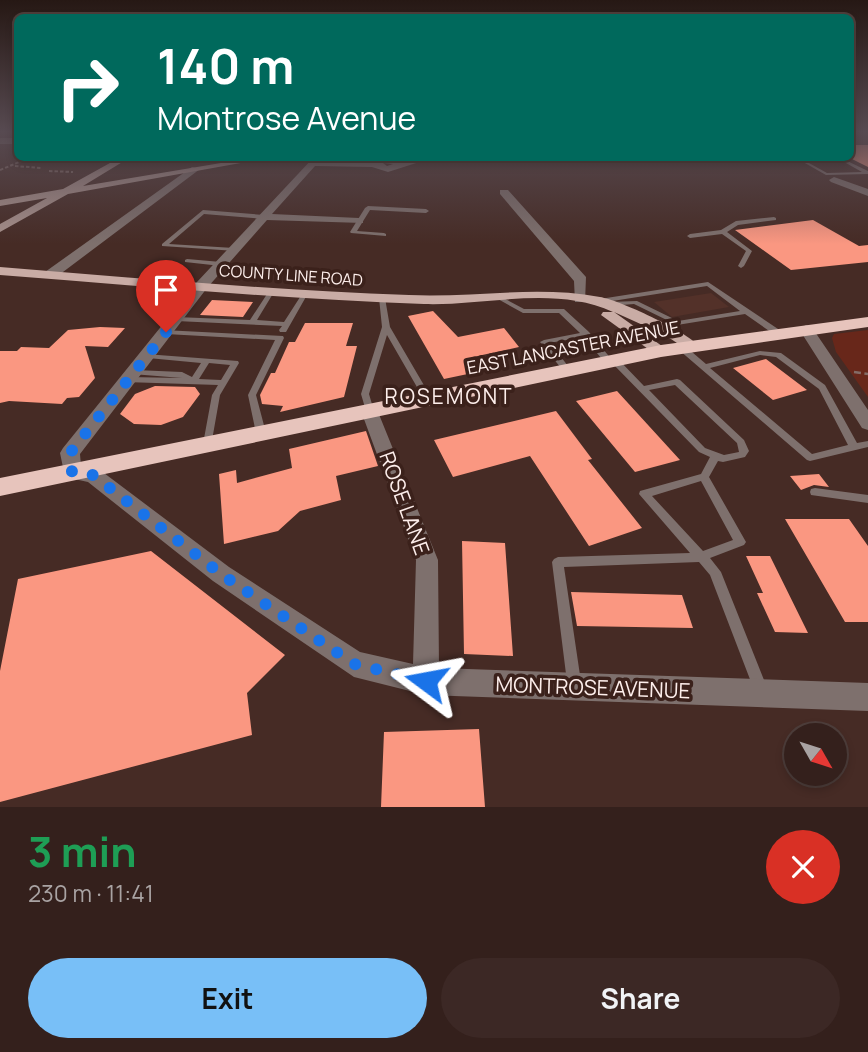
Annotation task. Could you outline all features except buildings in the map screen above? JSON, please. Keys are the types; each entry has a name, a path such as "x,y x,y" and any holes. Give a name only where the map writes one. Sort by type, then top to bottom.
{"highway":[{"name":"EAST LANCASTER AVENUE","path":"0,487 661,351 868,322"}],"main road":[{"path":"0,229 106,169"},
{"path":"0,203 195,169"},
{"name":"COUNTY LINE ROAD","path":"0,271 304,295 428,300 543,294 604,302 670,332 687,347"},
{"name":"COUNTY LINE ROAD","path":"580,299 632,328 661,351"}],"street":[{"path":"50,275 195,169"},
{"path":"72,472 70,453 202,285 306,169"},
{"path":"834,180 868,193"},
{"path":"504,192 581,280 580,299"},
{"path":"264,217 359,221"},
{"path":"806,329 868,424"},
{"name":"ROSE LANE","path":"370,411 427,559 426,681"},
{"name":"MONTROSE AVENUE","path":"72,472 93,475 221,574 354,664 426,681 868,696"}],"lane":[{"path":"817,169 826,174 866,177"},
{"path":"384,235 353,232 368,208 426,211"},
{"path":"234,250 164,245 203,212 264,217"},
{"path":"691,236 723,232 737,223 775,219"},
{"path":"723,232 749,251 741,266"},
{"path":"187,261 221,264"},
{"path":"604,302 708,284 773,334"},
{"path":"252,322 271,292"},
{"path":"171,325 252,322 285,327 304,295"},
{"path":"498,297 523,311 561,312 643,389 702,450 715,457 730,460 742,455 741,442 677,382 643,389"},
{"path":"382,298 386,327 428,399"},
{"path":"604,302 635,302 677,323 742,312"},
{"path":"171,325 280,338 252,395 261,433"},
{"path":"370,411 365,394 386,327"},
{"path":"568,371 544,342 586,334"},
{"path":"551,351 593,343"},
{"path":"687,347 704,367 810,458 868,444"},
{"path":"704,367 760,353 778,355 822,387 854,447"},
{"path":"148,356 235,363 216,395 208,444"},
{"path":"194,381 206,360"},
{"path":"132,376 222,383"},
{"path":"715,457 704,477 644,494 715,572 762,693"},
{"path":"574,686 558,562 701,557 740,542 704,477"},
{"path":"815,492 868,499"}],"path":[{"path":"49,171 76,172"}],"shaded area":[{"path":"711,293 729,307 672,317 654,302"},
{"path":"868,330 868,397 836,352 832,338 834,334"}],"district":[{"name":"ROSEMONT","path":"449,396"}],"route":[{"path":"166,332 70,453 72,472 93,475 221,574 354,664 426,681"}]}
